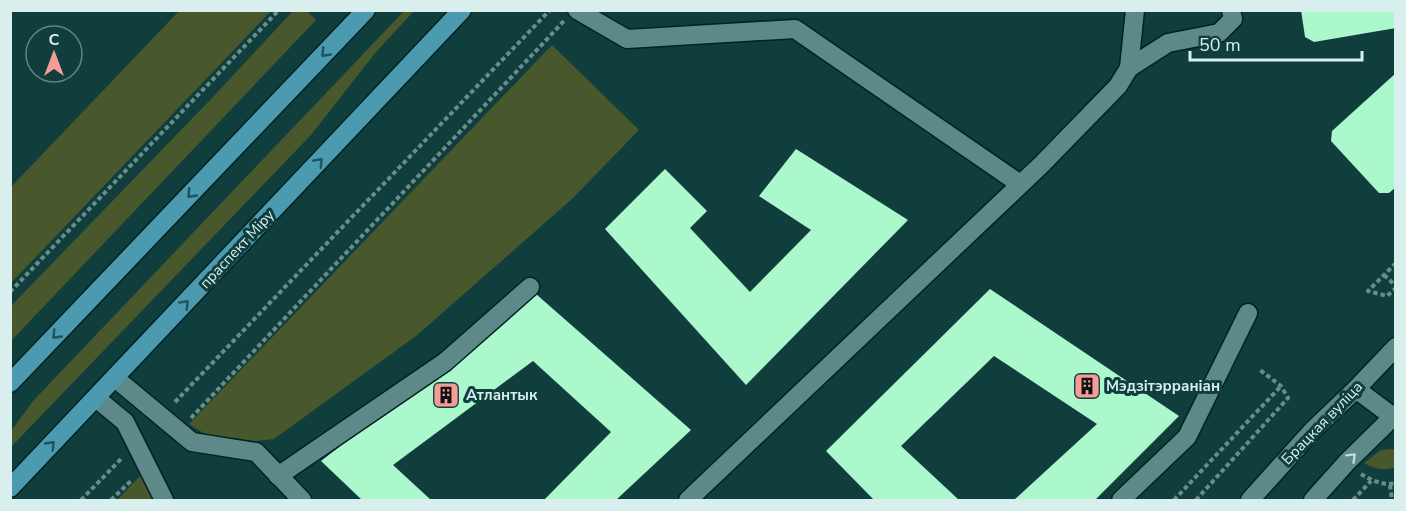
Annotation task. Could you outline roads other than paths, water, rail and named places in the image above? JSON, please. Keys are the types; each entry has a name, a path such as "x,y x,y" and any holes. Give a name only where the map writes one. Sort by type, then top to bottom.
{"main road":[{"path":"10,382 366,10"},
{"name":"праспект Міру","path":"10,488 462,10"}],"street":[{"path":"688,501 1020,184 1118,86 1129,68 1135,10"},
{"path":"1129,68 1168,44 1219,33 1233,19 1231,10"},
{"path":"572,15 627,39 795,29 1020,184"},
{"path":"278,476 445,362 530,287"},
{"path":"1121,501 1187,437 1248,313"},
{"name":"Брацкая вуліца","path":"1250,501 1313,430 1393,355"},
{"path":"115,378 192,442 256,452 302,501"},
{"path":"1313,501 1347,462 1395,416 1356,389"},
{"path":"96,398 125,422 164,501"}],"place":[{"name":"Мэдзітэрраніан","path":"1087,386"},
{"name":"Атлантык","path":"446,395"}]}
